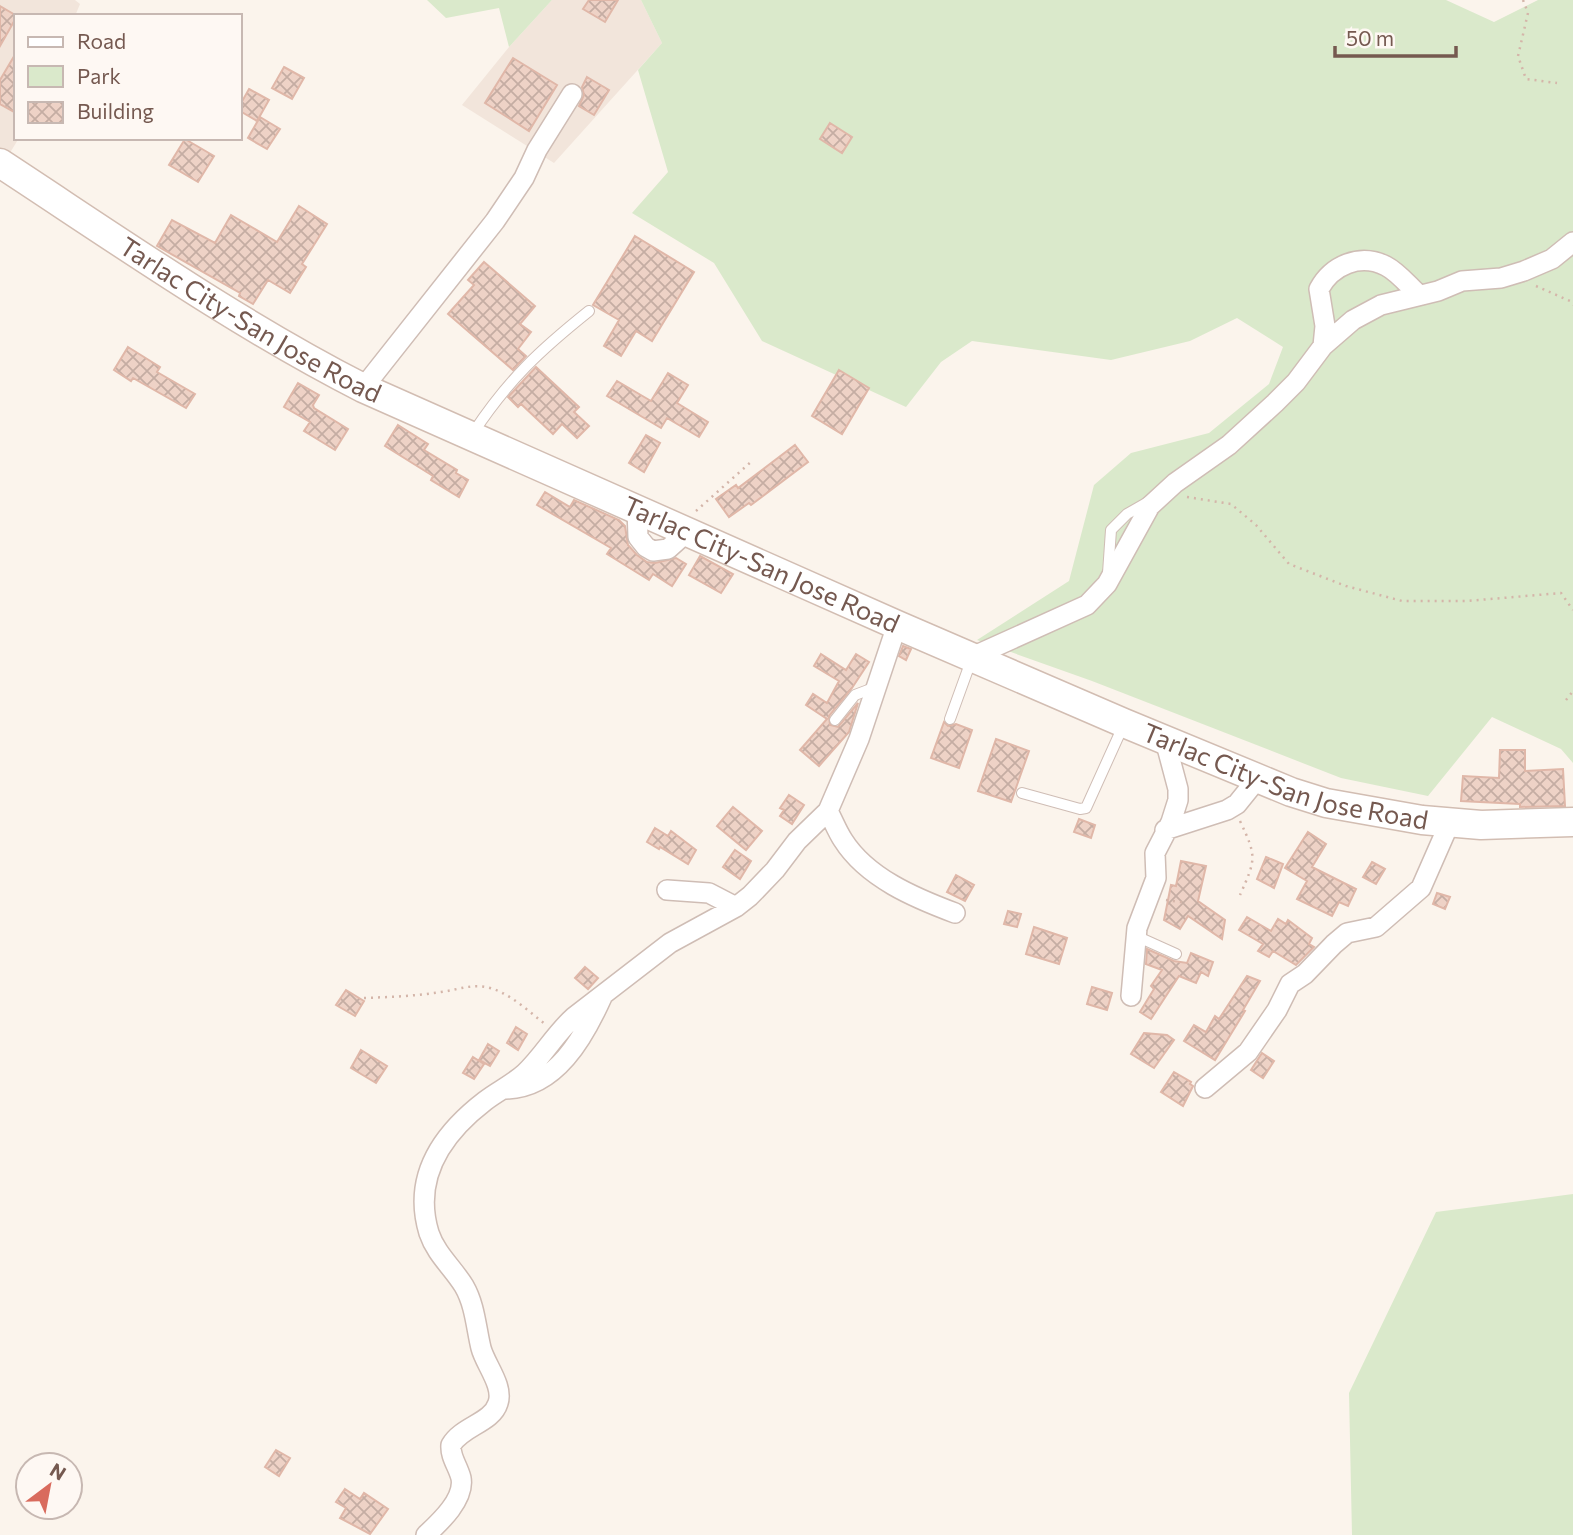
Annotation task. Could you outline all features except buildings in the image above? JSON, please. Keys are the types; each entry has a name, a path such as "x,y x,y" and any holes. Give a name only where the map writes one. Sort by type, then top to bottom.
{"main road":[{"name":"Tarlac City-San Jose Road","path":"0,163 216,305 298,355 363,388 1124,723 1326,803 1450,822 1514,825 1573,822"}],"street":[{"path":"363,388 495,221 524,178 537,150 572,93"},
{"path":"972,657 1087,605 1107,584 1138,524 1162,494 1228,445 1296,382 1323,346 1366,312 1399,299 1471,279 1501,278 1524,271 1552,259 1573,242"},
{"path":"1323,346 1325,326 1319,289 1331,274 1346,263 1359,260 1385,265 1419,295"},
{"path":"426,1535 461,1491 460,1476 452,1456 452,1445 466,1430 492,1413 497,1406 499,1395 484,1356 470,1299 464,1286 434,1246 426,1217 424,1187 427,1173 445,1142 473,1111 536,1062 574,1017 670,943 736,907 763,883 797,841 828,811 845,776 897,625"},
{"path":"1130,996 1139,919 1156,878 1155,853 1171,822 1178,800 1178,789 1165,740"},
{"path":"1166,830 1213,816 1237,804 1258,778"},
{"path":"828,811 850,850 885,880 908,894 956,913"},
{"path":"1205,1087 1248,1052 1265,1024 1273,1017 1290,984 1305,974 1347,933 1374,928 1421,888 1450,822"},
{"path":"667,890 709,893 736,907"},
{"path":"503,1090 527,1087 549,1074 584,1034 602,996"}],"lane":[{"path":"471,437 492,405 531,359 589,311"},
{"path":"950,719 972,657"},
{"path":"835,720 855,695 862,690 877,687"},
{"path":"1022,793 1080,809 1086,808 1124,723"},
{"path":"1136,936 1176,954"}],"path":[{"path":"1522,0 1528,13 1518,56 1526,79 1557,83"},
{"path":"1501,278 1536,286 1573,305"},
{"path":"684,530 716,491 752,461"},
{"path":"1162,494 1231,504 1256,525 1289,564 1346,586 1402,601 1467,601 1561,593 1573,610"},
{"path":"1566,701 1573,691"},
{"path":"1237,804 1240,820 1253,850 1251,870 1240,895"},
{"path":"364,998 396,997 479,986 512,998 557,1034"}],"shaded area":[{"path":"0,0 75,0 80,4 76,14 14,14 14,140 18,140 8,156 0,151"},
{"path":"552,0 641,0 662,43 554,163 462,105"}],"green space":[{"path":"427,0 552,0 509,47 499,8 446,18"},
{"path":"641,0 1446,0 1494,22 1538,0 1573,0 1573,763 1561,749 1492,717 1428,796 1341,778 1092,681 977,640 1069,581 1094,485 1131,453 1209,433 1269,384 1283,347 1237,318 1190,341 1111,360 972,341 941,362 906,407 762,341 714,263 632,213 668,172 638,70 662,43"},
{"path":"1573,1194 1573,1535 1352,1535 1349,1393 1436,1212"}]}
